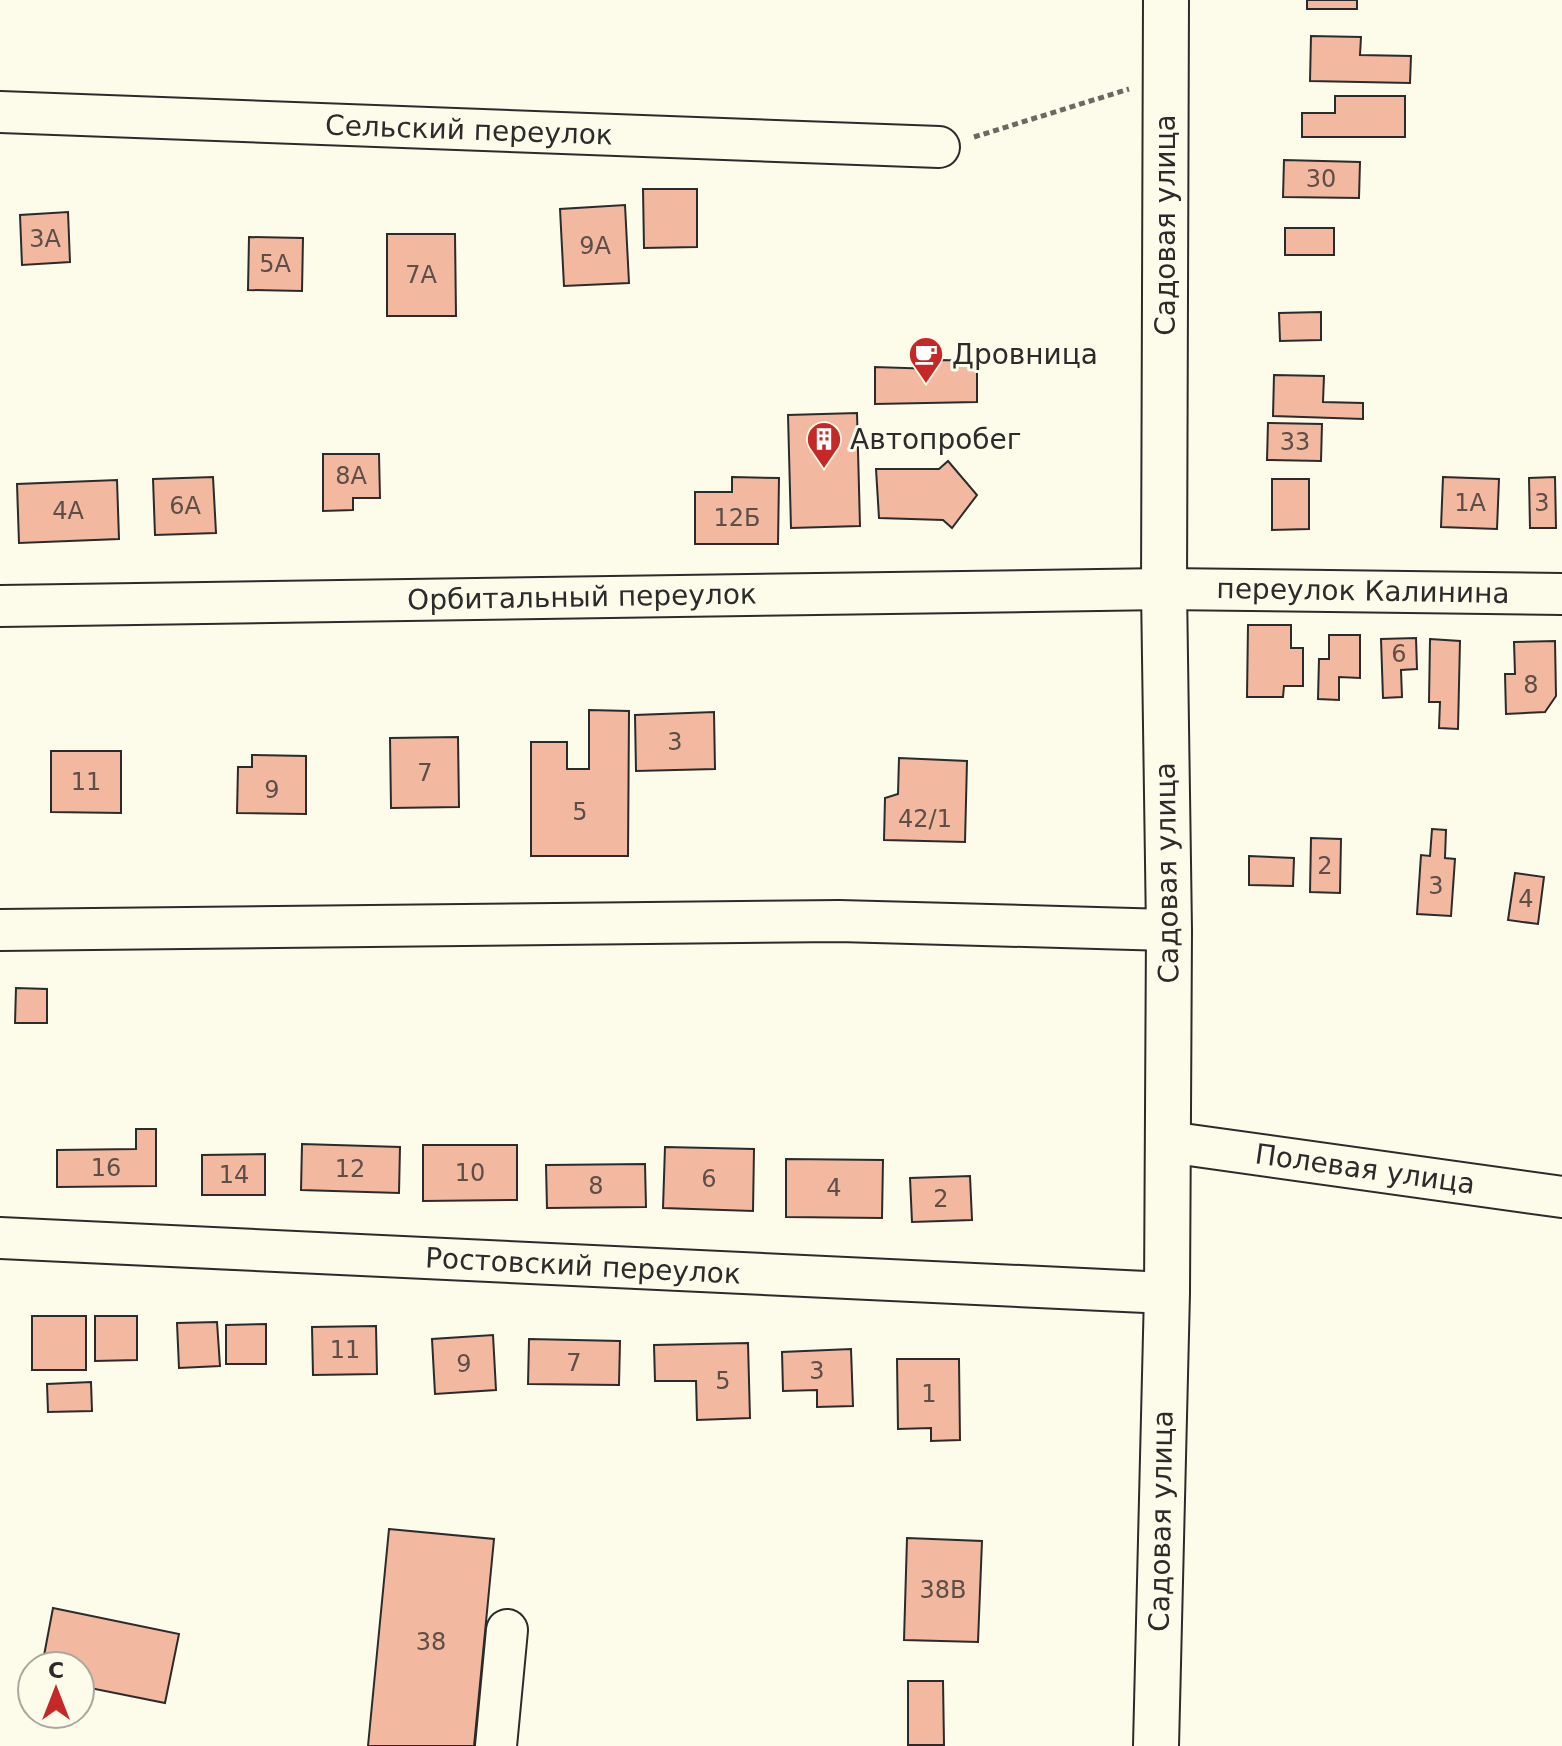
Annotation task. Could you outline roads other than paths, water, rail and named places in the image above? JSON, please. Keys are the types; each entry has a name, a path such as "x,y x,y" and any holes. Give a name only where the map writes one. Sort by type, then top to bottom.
{"main road":[{"name":"Садовая улица","path":"1156,1746 1168,1142 1169,930 1164,589 1166,0"}],"street":[{"name":"Сельский переулок","path":"0,112 939,147"},
{"name":"переулок Калинина","path":"1164,589 1562,594"},
{"name":"Орбитальный переулок","path":"0,606 1164,589"},
{"path":"0,930 839,921 1169,930"},
{"name":"Полевая улица","path":"1168,1142 1562,1197"},
{"name":"Ростовский переулок","path":"0,1238 1167,1293"},
{"path":"496,1746 507,1630"}],"place":[{"name":"Дровница","path":"926,385"},
{"name":"Автопробег","path":"824,470"}]}
